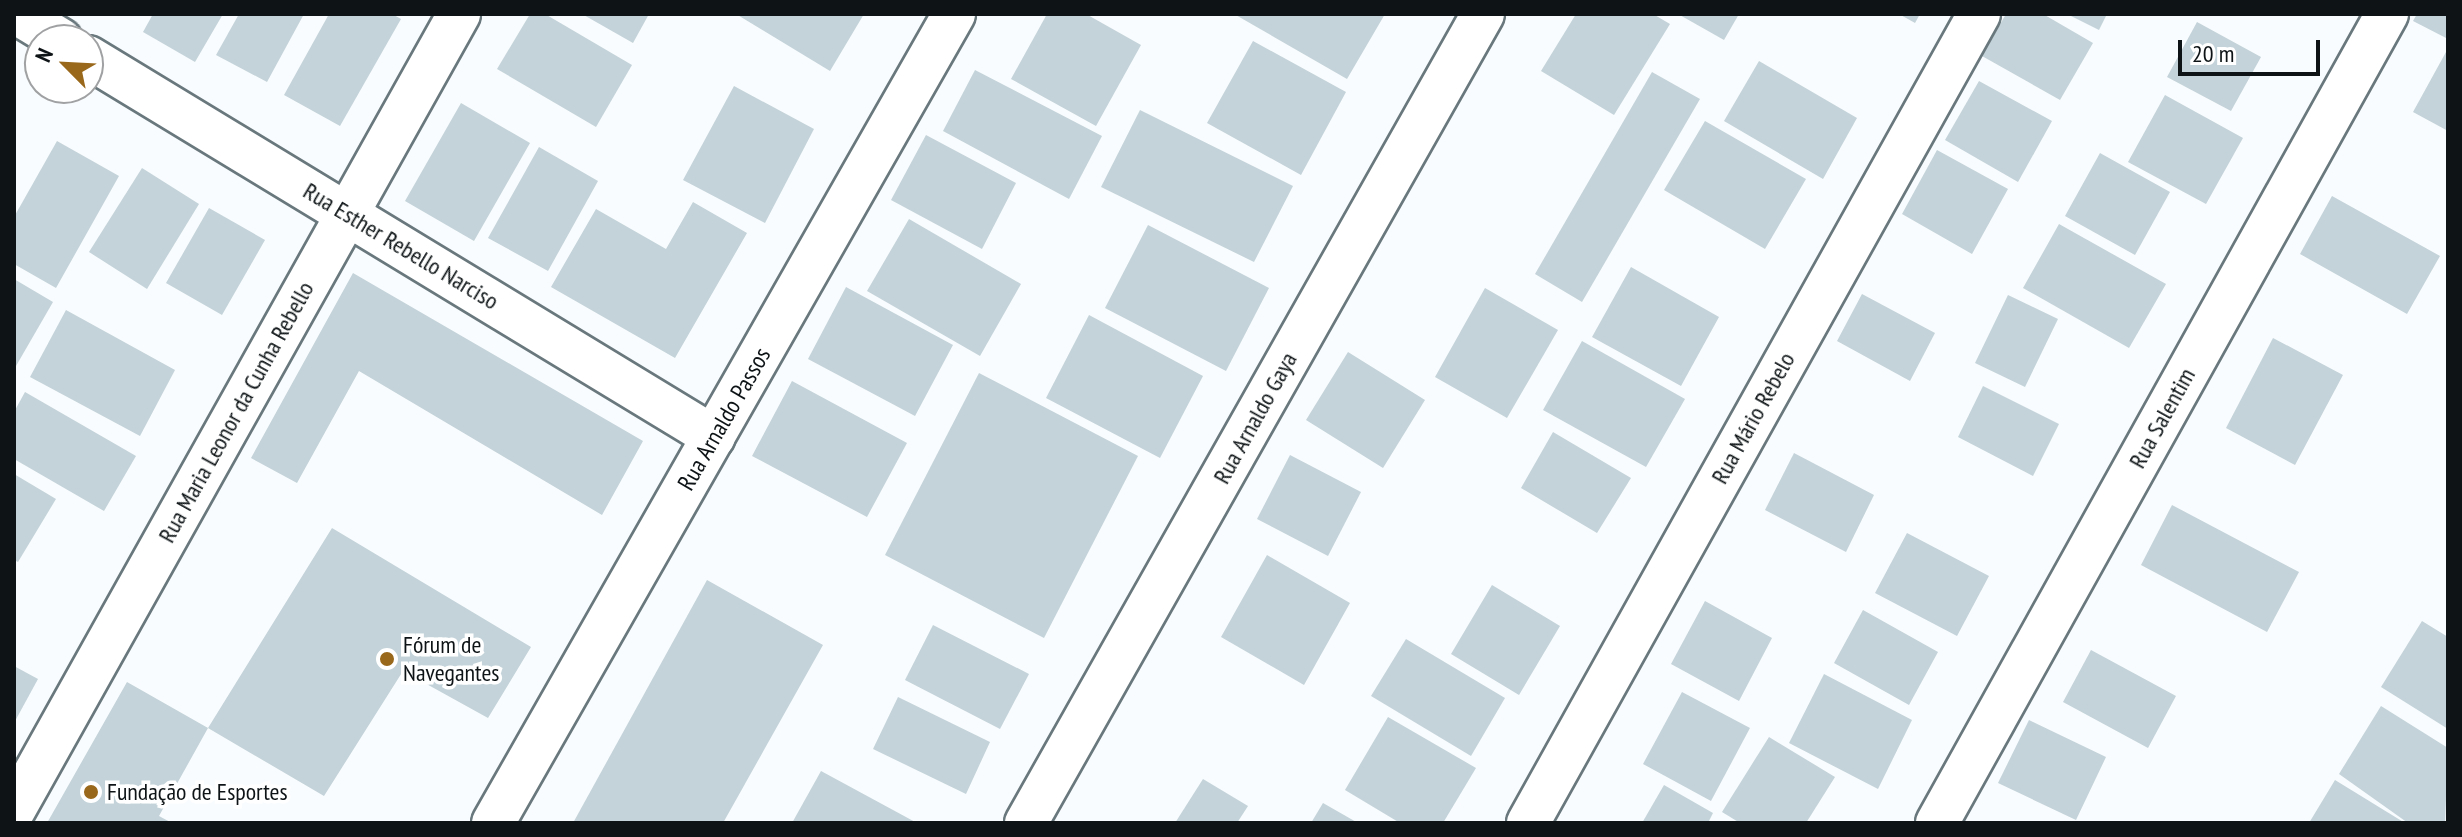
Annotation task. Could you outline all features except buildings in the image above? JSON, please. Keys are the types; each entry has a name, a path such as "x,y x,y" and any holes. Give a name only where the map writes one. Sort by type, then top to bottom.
{"street":[{"name":"Rua Maria Leonor da Cunha Rebello","path":"14,810 459,14"},
{"name":"Rua Arnaldo Passos","path":"493,823 954,14"},
{"name":"Rua Arnaldo Gaya","path":"1026,823 1483,14"},
{"name":"Rua Mário Rebelo","path":"1528,823 1979,14"},
{"name":"Rua Salentim","path":"1937,823 2387,14"},
{"name":"Rua Esther Rebello Narciso","path":"104,67 714,437"}],"place":[{"name":"Fórum de Navegantes","path":"387,659"},
{"name":"Fundação de Esportes","path":"91,792"}]}
